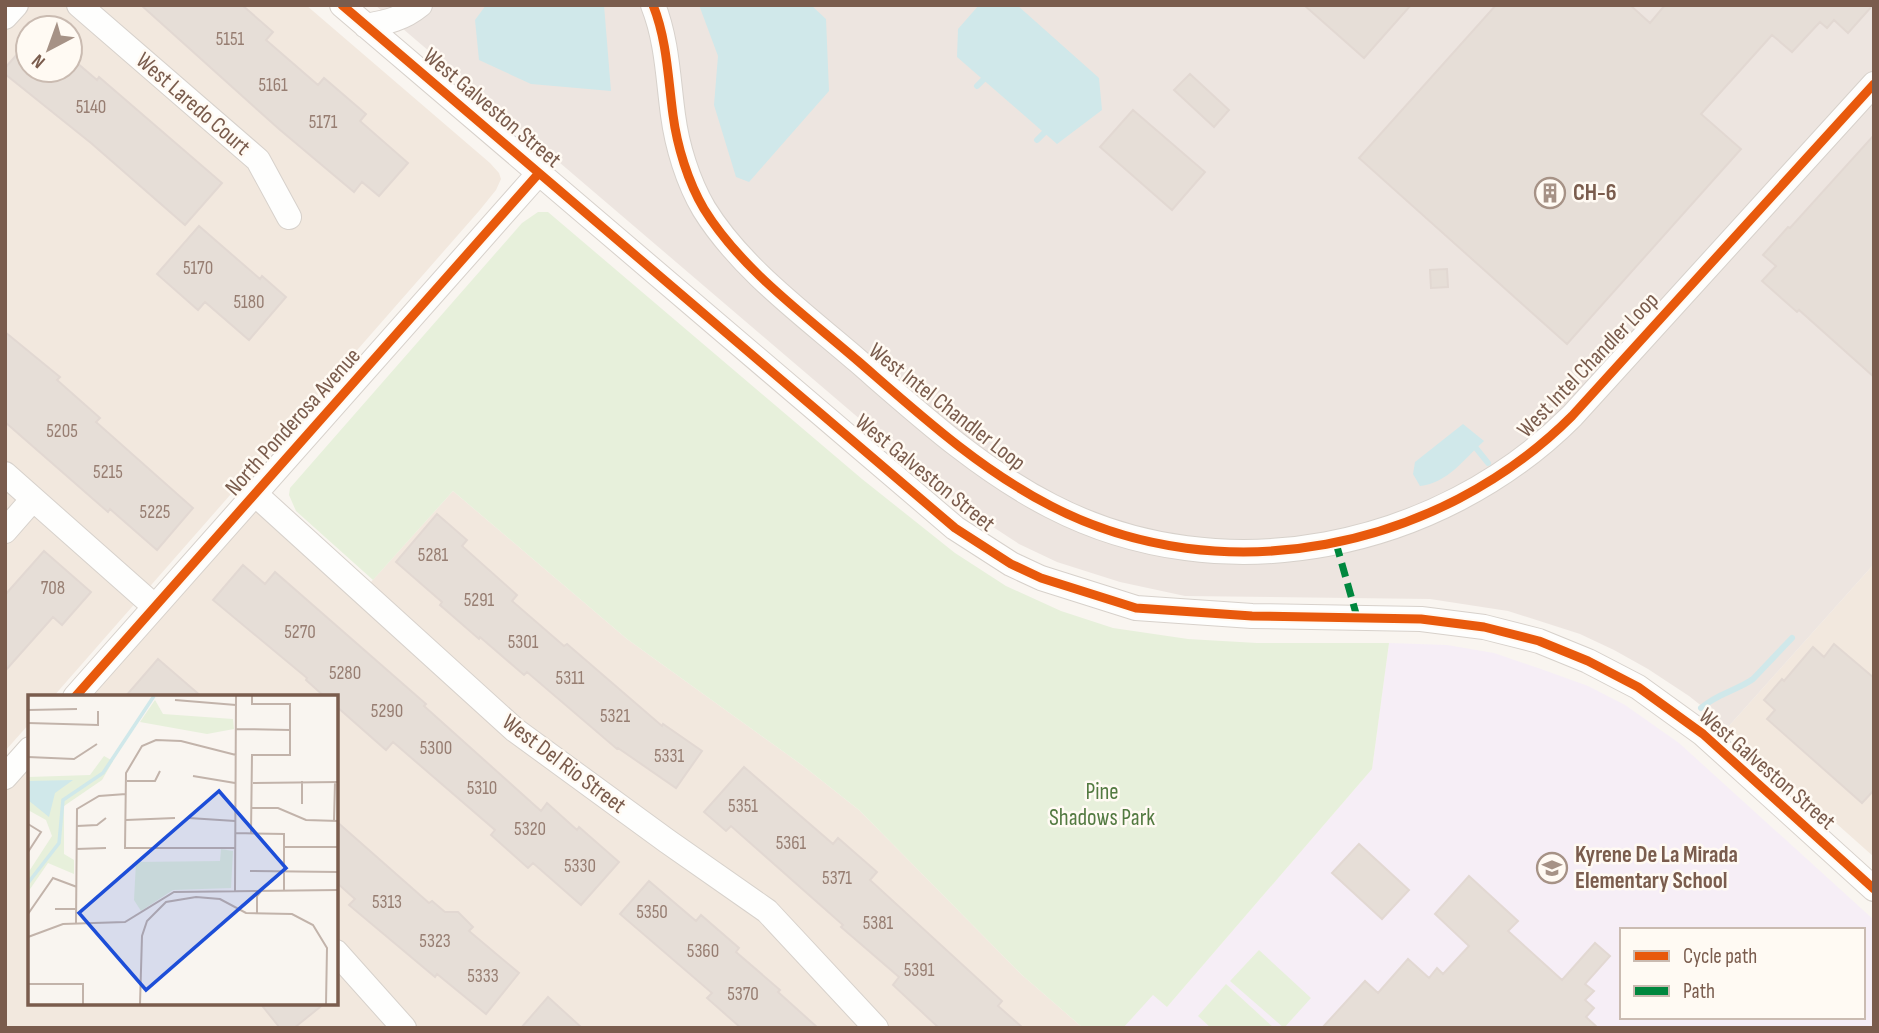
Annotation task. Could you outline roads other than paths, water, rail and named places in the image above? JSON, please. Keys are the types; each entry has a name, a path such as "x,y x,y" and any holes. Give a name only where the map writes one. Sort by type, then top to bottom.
{"street":[{"path":"5,18 16,5"},
{"name":"West Laredo Court","path":"79,5 258,160 289,217"},
{"name":"West Galveston Street","path":"342,5 892,472 954,528 1011,564 1041,578 1136,608 1252,616 1421,619 1484,627 1539,641 1588,661 1638,687 1703,734 1874,889"},
{"path":"366,26 401,18 420,5"},
{"name":"West Intel Chandler Loop","path":"653,5 666,56 673,118 689,174 703,207 745,263 955,444 1000,477 1053,507 1101,527 1154,542 1206,550 1275,552 1305,549 1368,536 1439,509 1515,465 1549,439 1572,415 1874,84"},
{"name":"North Ponderosa Avenue","path":"77,695 539,173"},
{"path":"5,474 154,606"},
{"name":"West Del Rio Street","path":"255,494 515,730 767,911 876,1028"},
{"path":"5,531 33,499"},
{"path":"5,777 28,751"},
{"path":"338,954 404,1028"}],"water":[{"path":"486,5 604,5 611,91 531,84 479,60 475,20"},
{"path":"699,5 811,5 826,19 829,91 749,182 736,177 714,105 718,56"},
{"path":"979,5 1017,5 1099,78 1102,110 1057,144 957,57 958,29"},
{"path":"1463,424 1484,441 1447,475 1420,486 1413,474 1415,462"}],"waterway":[{"path":"977,86 988,75"},
{"path":"1037,140 1048,129"},
{"path":"1476,448 1488,463"},
{"path":"1701,708 1753,679 1792,638"}],"place":[{"name":"CH-6","path":"1550,193"},
{"name":"Kyrene De La Mirada Elementary School","path":"1552,868"}],"park label":[{"name":"Pine Shadows Park","path":"1102,805"}]}
